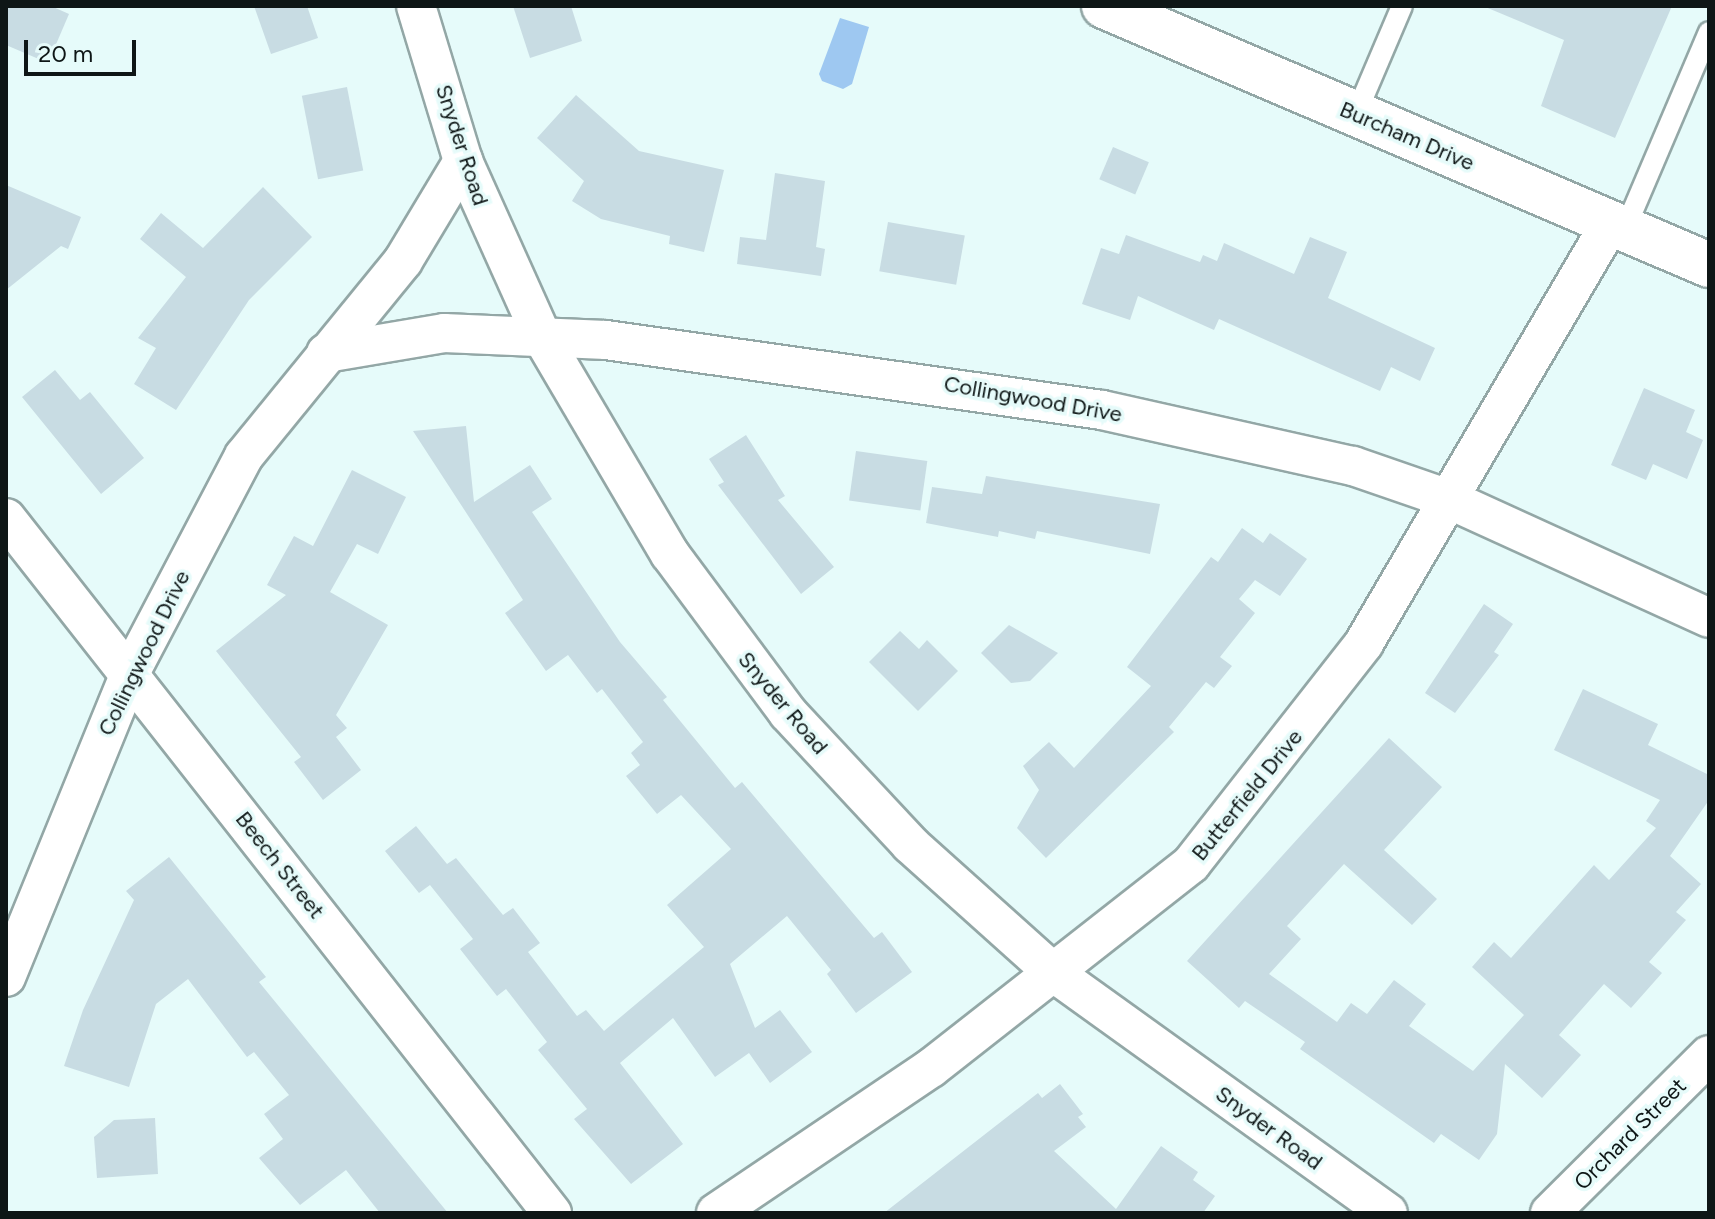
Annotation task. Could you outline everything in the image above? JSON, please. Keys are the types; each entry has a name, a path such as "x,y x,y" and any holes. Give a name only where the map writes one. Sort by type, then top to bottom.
{"street":[{"name":"Snyder Road","path":"416,6 463,161 542,337 665,546 788,713 910,844 1054,973 1388,1213"},
{"name":"Burcham Drive","path":"1104,6 1709,265"},
{"name":"Collingwood Drive","path":"6,977 130,673 244,456 403,261 463,161"},
{"name":"Butterfield Drive","path":"716,1213 931,1068 1191,864 1283,753 1364,643 1446,498 1617,226"},
{"name":"Collingwood Drive","path":"326,353 444,333 606,340 1043,399 1337,463 1446,498 1709,618"},
{"name":"Beech Street","path":"6,518 552,1213"},
{"name":"Orchard Street","path":"1550,1213 1709,1055"}],"lane":[{"path":"1356,114 1402,6"},
{"path":"1617,226 1709,32"}],"water":[{"path":"840,18 869,27 852,84 843,89 822,81 819,74"}],"building":[{"path":"6,6 51,6 69,14 48,63 6,45"},
{"path":"254,6 307,6 318,38 271,54"},
{"path":"513,6 571,6 582,41 530,58"},
{"path":"1483,6 1672,6 1615,138 1541,106 1564,40"},
{"path":"347,87 363,170 318,179 302,96"},
{"path":"576,95 639,151 724,170 704,252 669,244 670,236 601,219 572,201 584,181 537,138"},
{"path":"1113,147 1149,162 1135,194 1099,179"},
{"path":"775,173 825,181 816,247 825,249 821,276 737,264 740,237 766,240"},
{"path":"6,185 81,217 68,249 61,246 6,290"},
{"path":"263,187 312,237 249,300 176,410 134,384 156,348 138,338 186,277 140,239 161,213 203,248"},
{"path":"888,222 965,236 956,285 879,271"},
{"path":"1126,235 1200,262 1203,255 1217,261 1224,243 1294,274 1310,237 1347,252 1328,298 1435,348 1420,381 1391,367 1380,391 1219,319 1214,330 1138,296 1130,320 1082,304 1101,248 1119,254"},
{"path":"55,370 80,400 90,392 144,458 101,494 22,397"},
{"path":"1644,388 1695,410 1686,432 1703,440 1687,479 1653,464 1646,480 1611,465"},
{"path":"466,426 474,502 530,465 552,499 532,512 620,642 667,697 663,700 735,788 742,782 874,938 882,932 912,972 856,1013 827,974 831,970 787,916 730,964 755,1028 780,1010 812,1052 770,1083 749,1053 715,1077 673,1018 620,1063 683,1144 631,1184 574,1119 587,1109 538,1050 547,1042 506,989 497,996 460,949 473,939 430,885 419,893 385,851 416,826 447,864 456,858 503,915 513,908 540,943 528,952 577,1016 586,1010 604,1031 704,947 667,905 731,849 681,795 657,814 626,776 640,765 631,753 643,742 602,689 597,693 568,655 546,671 505,613 523,600 413,431"},
{"path":"746,435 785,496 778,500 834,567 801,594 718,485 724,482 709,459"},
{"path":"856,451 927,461 920,511 849,501"},
{"path":"352,470 406,497 378,554 357,544 330,592 388,625 336,715 347,728 336,737 361,770 323,800 294,762 301,757 216,651 286,595 267,585 294,536 313,546"},
{"path":"986,476 1160,504 1150,554 1037,531 1035,539 999,531 998,537 926,523 932,487 982,494"},
{"path":"1242,528 1263,543 1270,533 1307,559 1280,596 1255,580 1239,599 1255,613 1220,657 1232,666 1214,688 1206,682 1169,727 1174,732 1046,858 1017,828 1039,790 1023,766 1049,742 1074,768 1151,686 1127,667 1211,557 1218,562"},
{"path":"1484,604 1513,624 1494,652 1499,655 1455,713 1425,693"},
{"path":"1009,625 1058,653 1030,681 1011,683 981,653"},
{"path":"900,631 919,649 927,640 958,671 918,711 869,662"},
{"path":"1583,689 1658,724 1648,745 1709,775 1709,800 1670,856 1701,884 1676,912 1686,920 1649,962 1662,973 1631,1008 1604,984 1559,1035 1581,1055 1542,1098 1505,1064 1497,1134 1479,1160 1441,1134 1434,1143 1300,1049 1305,1042 1245,1001 1239,1008 1187,961 1389,738 1442,787 1384,850 1437,899 1412,925 1344,864 1287,926 1301,939 1269,974 1337,1022 1351,1003 1367,1014 1394,980 1426,1004 1409,1026 1473,1071 1524,1015 1472,967 1494,942 1511,958 1594,865 1609,880 1656,828 1646,821 1660,800 1554,750"},
{"path":"169,857 266,977 259,982 448,1213 380,1213 346,1170 300,1205 259,1158 283,1139 264,1114 289,1095 254,1052 247,1057 188,979 156,1004 129,1087 64,1066 83,1010 134,900 126,891"},
{"path":"1060,1084 1083,1114 1078,1117 1086,1127 1054,1151 1116,1209 1161,1146 1198,1172 1193,1180 1215,1196 1203,1213 884,1213 1038,1093 1042,1098"},
{"path":"155,1118 158,1174 97,1178 94,1137 114,1120"}]}
